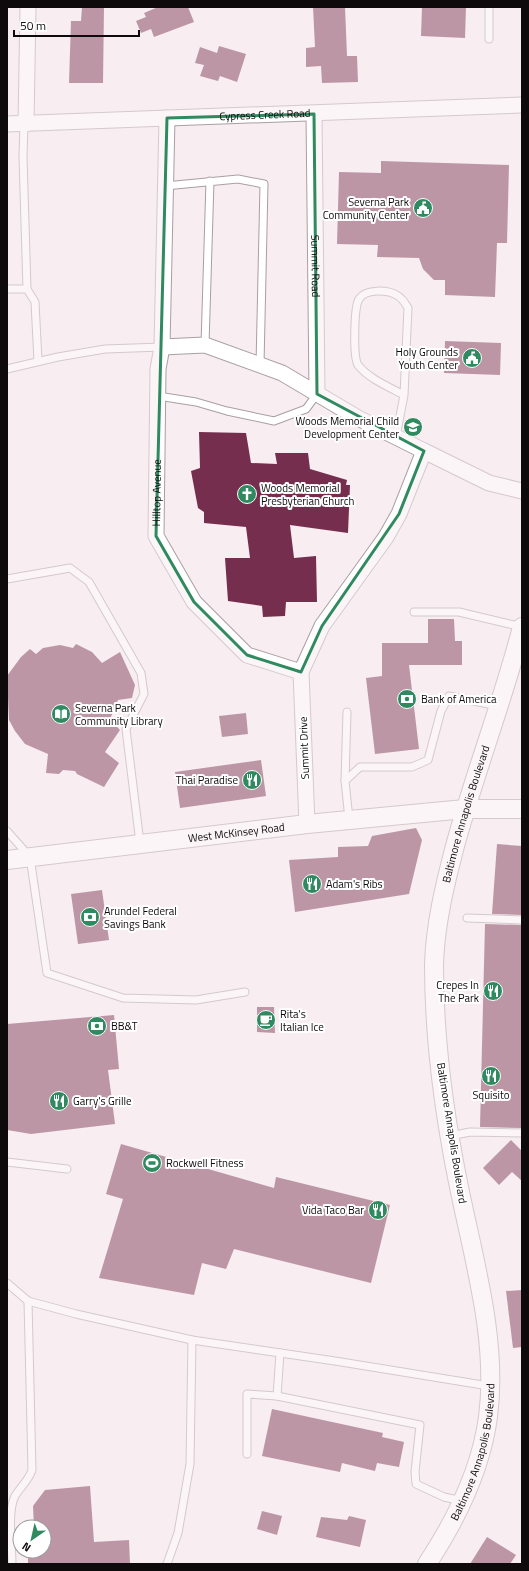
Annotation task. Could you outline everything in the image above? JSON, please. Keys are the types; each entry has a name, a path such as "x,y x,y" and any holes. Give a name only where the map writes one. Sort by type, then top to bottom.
{"street":[{"path":"25,124 28,7"},
{"name":"Cypress Creek Road","path":"7,124 314,114 522,105"},
{"name":"Summit Road","path":"314,114 317,394"},
{"name":"Hilltop Avenue","path":"167,118 162,347 158,369 156,536 194,602 248,655 301,672"},
{"path":"162,347 205,345 282,373 396,437 489,483 522,491"},
{"path":"301,672 322,626 386,537 399,514 424,451"},
{"name":"Baltimore Annapolis Boulevard","path":"427,1564 446,1536 463,1501 480,1455 488,1417 490,1386 489,1354 482,1297 443,1097 437,1033 434,964 437,927 445,885 465,809 522,627"},
{"name":"Summit Drive","path":"301,672 307,824"},
{"name":"West McKinsey Road","path":"7,860 307,824 465,809 522,809"}],"lane":[{"path":"489,7 489,39"},
{"path":"25,124 23,157 27,289 35,302 38,361"},
{"path":"166,186 238,179 264,184 260,365"},
{"path":"205,345 210,182"},
{"path":"7,289 27,289"},
{"path":"396,437 404,395 408,308 398,295 389,292 372,292 364,294 358,300 356,310 354,355 357,364 376,380 404,395"},
{"path":"7,369 38,361 105,349 162,347"},
{"path":"158,396 196,402 227,411 274,421 306,409 317,394"},
{"path":"7,579 70,568 89,582 141,673 144,694 126,729 140,844"},
{"path":"414,612 459,612 522,627"},
{"path":"345,781 360,767 412,767 428,760 441,711 449,696 498,706"},
{"path":"347,712 345,781 349,820"},
{"path":"7,830 30,857 47,973 123,998 196,1000 245,992"},
{"path":"467,918 522,920"},
{"path":"450,1136 470,1132 522,1133"},
{"path":"7,1162 67,1169"},
{"path":"7,1283 28,1301 76,1314 192,1340 490,1386"},
{"path":"12,1564 11,1507 16,1495 29,1478 32,1470 28,1301"},
{"path":"167,1564 178,1533 190,1464 192,1340"},
{"path":"277,1396 280,1353"},
{"path":"247,1454 247,1394 277,1396 420,1425 415,1472 416,1484 444,1497 463,1501"}],"highlighted area":[{"path":"314,114 317,394 424,451 399,514 322,626 301,672 247,655 194,602 156,536 167,118"}],"building":[{"path":"82,7 104,7 103,83 69,83 71,21 81,21"},
{"path":"158,7 188,7 194,22 154,37 151,29 141,33 136,21 146,17 144,13"},
{"path":"313,7 345,7 347,56 357,56 358,82 322,83 321,66 306,67 306,48 315,47"},
{"path":"422,7 466,7 465,38 421,36"},
{"path":"219,46 246,54 237,82 220,76 218,81 200,76 204,65 195,63 200,47 217,53"},
{"name":"Severna Park Community Center","path":"381,161 509,165 507,243 497,243 495,297 445,295 445,280 434,280 423,269 419,258 377,257 378,245 337,244 339,172 381,173"},
{"name":"Holy Grounds Youth Center","path":"445,341 501,343 500,375 444,373"},
{"path":"199,432 246,433 251,463 277,464 275,453 308,453 310,469 347,480 346,485 350,485 348,533 290,525 294,558 316,556 317,602 286,602 285,616 263,617 262,606 228,601 225,558 250,558 246,527 204,523 204,512 198,508 191,471 200,468"},
{"path":"428,619 454,619 455,641 462,641 462,665 409,665 419,749 375,754 366,678 382,676 382,643 428,643"},
{"name":"Severna Park Community Library","path":"76,644 92,652 102,663 120,652 135,685 132,698 118,700 110,719 120,730 105,752 119,763 104,787 77,774 75,771 63,770 59,774 46,773 48,754 25,744 9,720 7,676 21,657 30,649 36,654 43,648 60,645 73,648"},
{"path":"246,713 248,734 222,737 219,716"},
{"path":"261,760 266,796 180,808 175,772"},
{"path":"416,828 422,840 409,894 295,912 289,860 338,857 338,847 368,846 372,836"},
{"path":"497,844 522,846 522,915 492,914"},
{"name":"Arundel Federal Savings Bank","path":"102,890 109,940 78,944 71,894"},
{"path":"485,924 522,925 522,1128 480,1127"},
{"name":"Rita's Italian Ice","path":"257,1007 274,1007 275,1033 257,1032"},
{"path":"114,1015 119,1069 108,1070 115,1124 31,1134 7,1130 7,1024"},
{"path":"511,1140 522,1151 522,1181 512,1172 499,1185 483,1168"},
{"path":"121,1144 274,1188 276,1177 390,1205 371,1283 234,1249 226,1269 202,1263 194,1295 99,1278 123,1199 106,1194"},
{"path":"522,1290 522,1347 513,1348 506,1291"},
{"path":"272,1409 383,1433 382,1437 404,1442 399,1467 377,1463 375,1471 342,1463 340,1472 262,1456"},
{"path":"90,1486 94,1542 129,1540 130,1564 28,1564 28,1559 52,1559 52,1519 34,1519 33,1506 45,1490"},
{"path":"262,1511 282,1516 277,1535 257,1529"},
{"path":"349,1516 366,1520 360,1547 316,1537 321,1517 347,1520"},
{"path":"487,1537 516,1555 510,1564 470,1564"}],"place":[{"name":"Severna Park Community Center","path":"423,208"},
{"name":"Holy Grounds Youth Center","path":"472,358"},
{"name":"Woods Memorial Child Development Center","path":"413,427"},
{"name":"Woods Memorial Presbyterian Church","path":"247,494"},
{"name":"Bank of America","path":"407,699"},
{"name":"Severna Park Community Library","path":"61,714"},
{"name":"Thai Paradise","path":"252,780"},
{"name":"Adam's Ribs","path":"312,884"},
{"name":"Arundel Federal Savings Bank","path":"90,917"},
{"name":"Crepes In The Park","path":"493,991"},
{"name":"Rita's Italian Ice","path":"266,1020"},
{"name":"BB&T","path":"97,1026"},
{"name":"Squisito","path":"491,1076"},
{"name":"Garry's Grille","path":"59,1101"},
{"name":"Rockwell Fitness","path":"152,1163"},
{"name":"Vida Taco Bar","path":"378,1210"}]}
